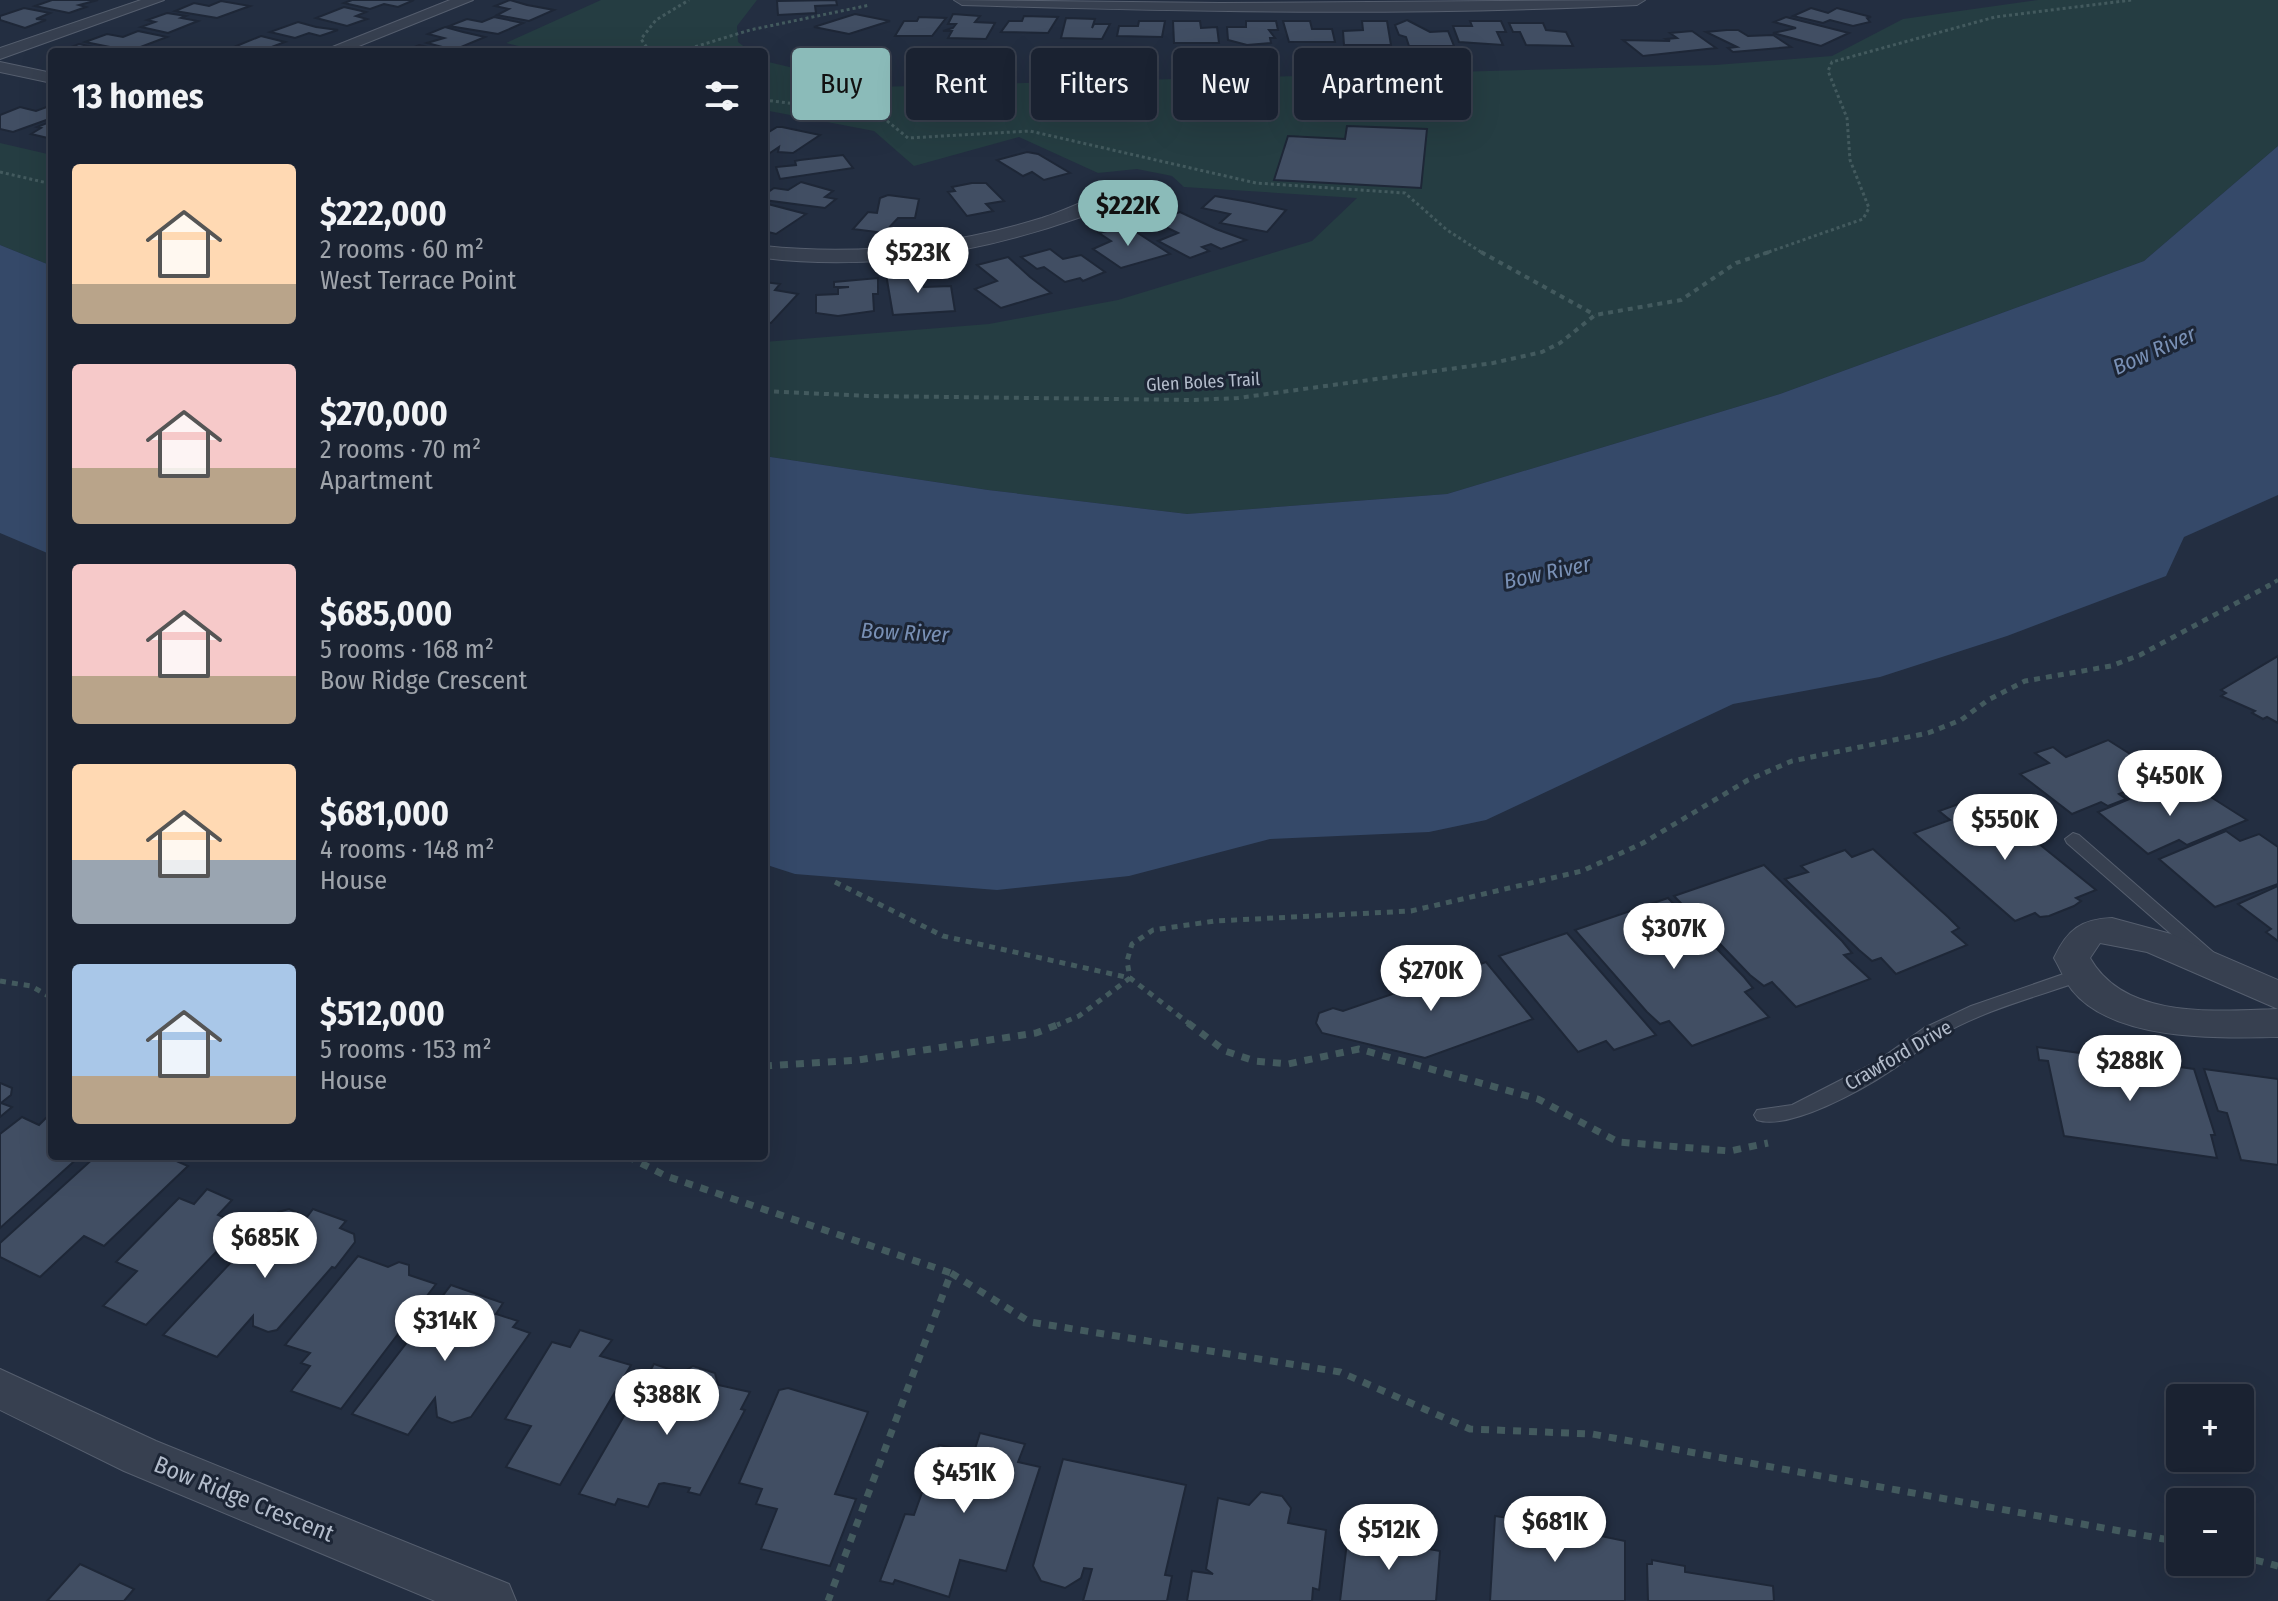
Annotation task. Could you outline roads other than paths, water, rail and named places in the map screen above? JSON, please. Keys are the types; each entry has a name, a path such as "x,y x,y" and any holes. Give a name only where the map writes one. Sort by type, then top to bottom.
{"street":[{"path":"0,54 156,0"},
{"path":"339,48 465,0"},
{"path":"962,0 1220,8 1477,8 1637,0"},
{"path":"0,67 48,77"},
{"path":"768,252 843,257 983,240 1085,212 1140,187"},
{"path":"2278,996 2224,970 2127,932 2096,931 2080,940 2072,958 2078,975 2113,1002 2154,1017 2204,1025 2278,1023"},
{"name":"Bow Ridge Crescent","path":"0,1389 140,1456 492,1601"}],"lane":[{"path":"2073,839 2224,970"},
{"name":"Crawford Drive","path":"1764,1115 1795,1112 1883,1067 1930,1033 1977,1011 2078,975"}],"water":[{"name":"Bow River","path":"2278,146 2278,495 2184,537 2166,576 2007,636 1880,677 1733,704 1486,820 1429,832 1270,839 1129,876 997,890 795,874 768,865 768,457 988,490 1187,514 1447,494 1780,394 2144,261"},
{"path":"0,245 48,264 48,553 0,533"}]}
